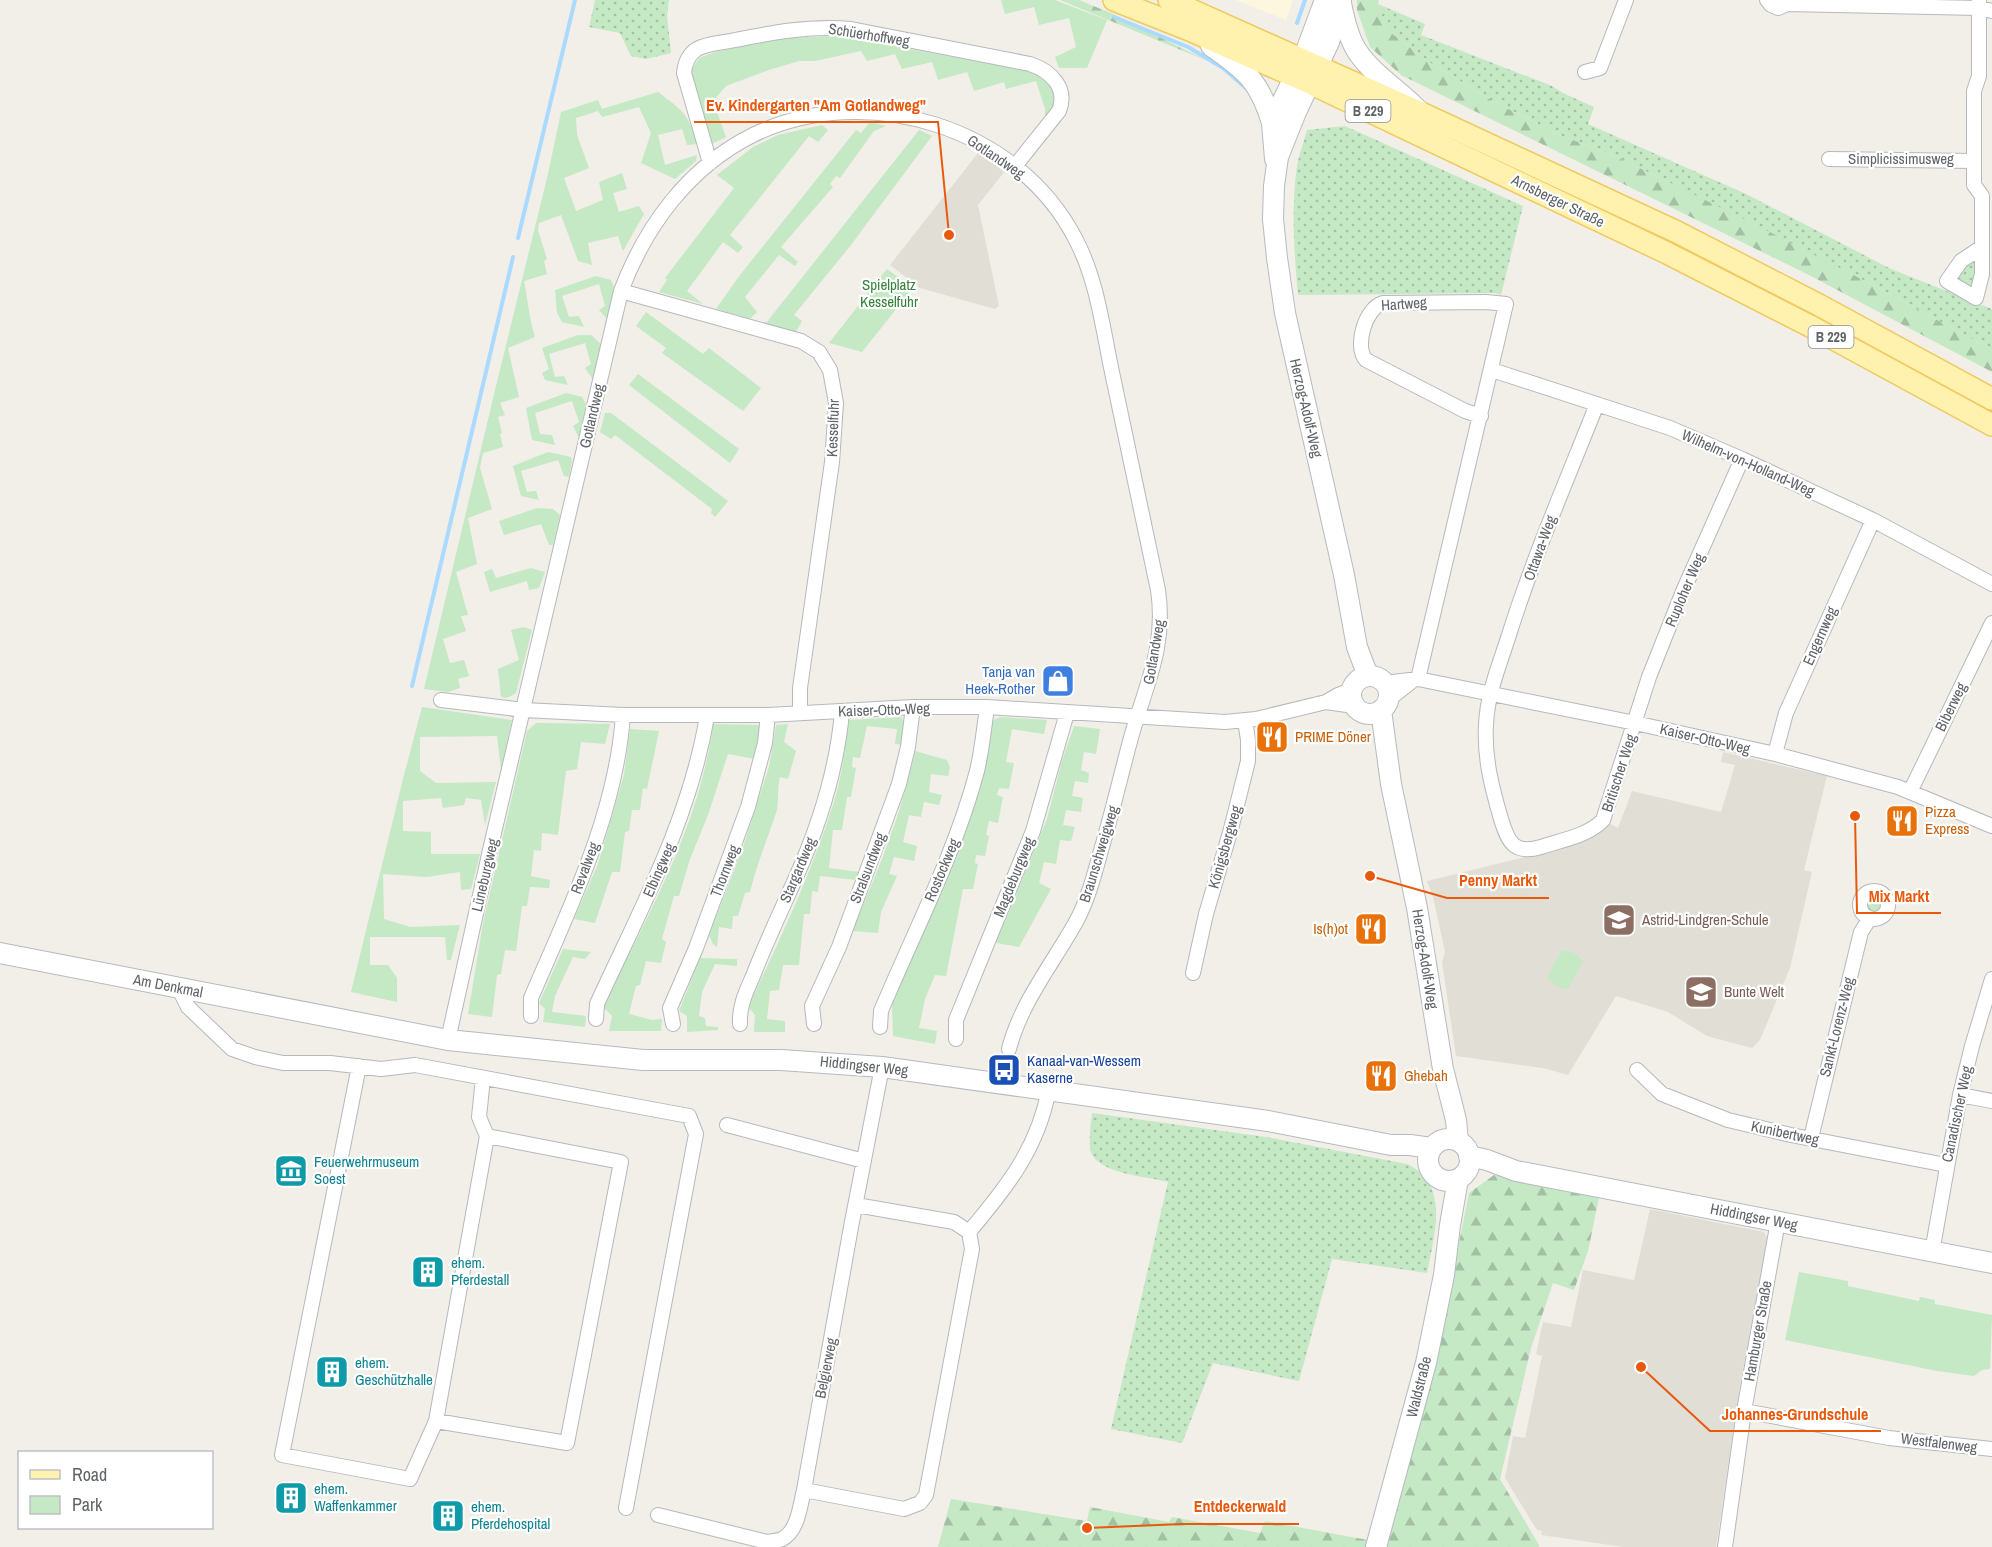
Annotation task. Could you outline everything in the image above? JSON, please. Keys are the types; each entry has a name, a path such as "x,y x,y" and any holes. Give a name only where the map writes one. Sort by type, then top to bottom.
{"main road":[{"name":"Arnsberger Straße","path":"1114,0 1187,29 1419,112 1677,232 1819,305 1992,399"},
{"name":"Arnsberger Straße","path":"1169,0 1810,326 1992,425"},
{"path":"1272,123 1306,71 1329,42 1336,0"},
{"path":"1336,0 1357,51 1419,112"},
{"name":"Herzog-Adolf-Weg","path":"1187,29 1233,61 1252,79 1265,99 1272,123 1276,168 1274,234 1285,313 1344,575 1357,647 1386,755 1417,908 1448,1093 1456,1120 1449,1159"},
{"name":"Herzog-Adolf-Weg","path":"1276,168 1306,71"},
{"name":"Am Denkmal","path":"0,953 335,1020"},
{"name":"Hiddingser Weg","path":"335,1020 448,1040 643,1060 781,1060 882,1067 1268,1120 1391,1145 1410,1144 1486,1171 1516,1171 1992,1263"},
{"name":"Waldstraße","path":"1376,1547 1426,1363 1446,1267 1450,1225 1449,1159"}],"street":[{"path":"1585,72 1600,68 1626,0"},
{"path":"1767,0 1774,7 1781,7 1788,2 1983,6"},
{"name":"Simplicissimusweg","path":"1982,246 1987,202 1974,185 1974,91 1979,76 1983,6"},
{"name":"Schüerhoffweg","path":"710,163 684,73 688,58 696,50 712,45 777,32 830,28 851,29 1030,64 1048,72 1060,88 1061,105 1015,166"},
{"name":"Gotlandweg","path":"524,710 621,291 661,213 710,163 739,143 773,127 804,118 862,112 895,114 945,127 981,144 1015,166 1048,198 1076,240 1094,288 1161,610 1162,625 1157,654 1138,717"},
{"name":"Simplicissimusweg","path":"1829,159 1974,161"},
{"name":"Kesselfuhr","path":"621,291 801,342 819,352 830,370 836,403 832,462 800,688 800,712"},
{"name":"Hartweg","path":"1414,680 1481,416 1506,304 1486,302 1383,303 1373,307 1360,348 1366,360 1465,411 1481,416"},
{"name":"Wilhelm-von-Holland-Weg","path":"1492,370 1670,428 1873,520 1992,584"},
{"name":"Ottawa-Weg","path":"1491,694 1521,600 1556,504 1597,404"},
{"name":"Ruploher Weg","path":"1635,723 1646,686 1667,632 1742,459"},
{"name":"Engernweg","path":"1775,754 1786,713 1873,520"},
{"name":"Biberweg","path":"1910,792 1992,623"},
{"name":"Kaiser-Otto-Weg","path":"441,700 524,710 623,715 768,715 913,707 987,707 1208,722 1245,721 1326,702 1338,695 1369,695 1414,680 1635,723 1775,754 1910,792 1992,826"},
{"name":"Britischer Weg","path":"1491,694 1485,727 1490,780 1507,838 1512,845 1520,848 1537,848 1597,826 1605,815 1635,723"},
{"name":"Stralsundweg","path":"814,1024 812,1006 838,947 899,784 908,747 913,707"},
{"name":"Rostockweg","path":"880,1027 881,1011 948,856 967,805 980,758 987,707"},
{"name":"Lüneburgweg","path":"448,1040 524,710"},
{"name":"Stargardweg","path":"740,1024 740,1012 745,996 823,808 837,751 842,712"},
{"name":"Magdeburgweg","path":"956,1039 956,1020 1039,813 1066,712"},
{"name":"Revalweg","path":"531,1016 531,998 580,882 610,796 622,736 623,715"},
{"name":"Thornweg","path":"673,1024 670,1008 700,937 748,807 765,743 768,715"},
{"name":"Elbingweg","path":"596,1019 597,1004 657,878 679,822 699,759 707,716"},
{"name":"Braunschweigweg","path":"1009,1049 1015,1031 1043,977 1077,920 1090,891 1138,717"},
{"name":"Königsbergweg","path":"1194,973 1206,914 1248,761 1249,746 1245,721"},
{"name":"Sankt-Lorenz-Weg","path":"1811,1138 1861,932 1870,918"},
{"name":"Canadischer Weg","path":"1932,1251 1960,1095 1976,1029 1992,979"},
{"path":"179,988 188,1007 232,1049 255,1057 284,1063 330,1063 381,1069 416,1065 689,1116 696,1134 626,1508"},
{"path":"359,1066 282,1455 410,1479 436,1420 487,1136 479,1117 483,1077"},
{"name":"Belgierweg","path":"658,1515 768,1542 784,1543 791,1531 804,1490 850,1227 882,1067"},
{"name":"Kunibertweg","path":"1637,1070 1662,1094 1728,1120 1791,1135 1946,1165"},
{"path":"969,1232 1019,1169 1044,1113 1049,1089"},
{"path":"1960,1095 1992,1101"},
{"path":"727,1125 864,1161"},
{"path":"436,1420 567,1443 621,1162 487,1136"},
{"path":"804,1490 904,1509 920,1503 926,1496 972,1249 969,1232 954,1222 856,1205"},
{"name":"Hamburger Straße","path":"1725,1547 1744,1411 1778,1221"},
{"name":"Westfalenweg","path":"1744,1411 1889,1437 1992,1449"}],"shaded area":[{"path":"1236,0 1293,0 1286,20"},
{"path":"978,153 1005,171 978,205 999,306 995,309 920,288 890,265"},
{"name":"Astrid-Lindgren-Schule","path":"1723,752 1827,776 1804,870 1812,872 1790,968 1760,1040 1752,1048 1707,1036 1668,1012 1616,996 1568,1075 1543,1068 1456,1056 1442,962 1445,952 1433,897 1427,881 1525,857 1607,822 1618,828 1632,791 1721,812 1735,765 1721,762"},
{"path":"1650,1209 1764,1232 1768,1239 1741,1379 1716,1547 1624,1547 1541,1535 1542,1531 1537,1530 1505,1478 1513,1436 1525,1438 1542,1356 1536,1354 1543,1322 1571,1327 1583,1270 1634,1280"}],"green space":[{"path":"595,0 669,0 667,16 671,53 646,59 631,56 620,33 589,27"},
{"path":"1001,0 1055,0 1107,20 1087,68 1059,68 1055,57 1076,47 1069,18 1039,25 1034,7 1005,14"},
{"path":"1060,0 1079,0 1113,14 1210,62"},
{"path":"1357,0 1379,0 1378,4 1386,29 1429,62 1491,100 1557,134 1617,157 1750,222 1873,285 1992,350 1992,372 1807,274 1401,75 1370,47 1357,10"},
{"path":"1378,4 1425,24 1421,35 1552,86 1594,107 1588,124 1746,194 1891,269 1992,309 1992,350 1873,285 1674,185 1617,157 1557,134 1491,100 1429,62 1386,29"},
{"path":"840,36 1034,72 1051,82 1055,105 1045,118 1045,109 1036,81 1006,89 1004,82 974,91 967,72 938,80 932,62 902,69 895,54 867,61 861,51 815,61 799,61 726,86 713,101 726,137 710,145 691,71 699,58 715,52 784,38"},
{"path":"658,92 684,113 691,125 697,144 687,145 682,129 658,135 665,165 697,155 696,161 675,179 641,163 651,133 639,107 602,117 598,111 576,118 577,135 589,168 564,178 576,211 603,200 599,182 622,173 627,189 613,193 619,212 639,206 644,214 623,251 618,236 588,243 592,265 578,261 561,215 539,223 538,230 547,259 544,261 547,274 524,281 535,337 508,348 519,397 500,403 505,415 498,417 503,447 483,453 480,468 492,509 468,518 477,564 456,572 468,615 461,616 466,631 443,639 450,663 464,660 469,676 458,679 460,688 448,692 424,689 561,112 598,100 602,109"},
{"path":"870,122 886,126 874,131 840,178 836,176 830,184 833,187 781,247 798,262 795,266 779,255 745,297 757,312 750,319 716,309 740,275 856,130 861,133"},
{"path":"822,125 828,130 818,142 809,136 730,235 743,247 738,253 723,242 687,291 703,304 659,292 667,280 665,278 734,188 717,175 753,147 778,135"},
{"path":"1345,126 1523,206 1501,295 1494,293 1298,295 1294,214 1295,182 1299,157 1307,130"},
{"path":"919,130 932,136 851,245 794,315 802,321 796,332 766,323"},
{"path":"1977,258 1978,268 1973,287 1955,281 1965,265"},
{"name":"Spielplatz Kesselfuhr","path":"887,269 913,288 862,352 829,343"},
{"path":"596,276 611,280 614,287 607,319 599,310 605,306 599,284 562,296 569,317 579,316 584,327 562,322 557,313 555,290"},
{"path":"646,312 703,354 709,348 761,388 743,411 662,353 666,348 636,326"},
{"path":"578,335 591,335 601,344 594,381 585,368 591,364 585,343 549,354 555,377 564,376 568,385 545,380 542,373 549,369 542,348"},
{"path":"638,374 739,449 730,463 629,385"},
{"path":"566,393 582,397 586,404 579,438 573,426 579,422 572,401 535,413 540,434 552,435 555,445 532,440 526,408"},
{"path":"605,413 611,413 728,501 715,517 711,513 712,509 615,435 611,439 600,432"},
{"path":"548,452 571,457 569,477 564,476 558,460 521,471 527,492 536,491 539,500 521,496 513,466"},
{"path":"537,508 553,509 560,515 553,545 549,545 541,524 504,535 499,521"},
{"path":"531,568 545,572 539,588 529,590 527,581 490,592 484,572 492,569 496,578"},
{"path":"524,627 532,630 516,693 507,698 501,697 498,669 519,660 511,630"},
{"path":"422,707 512,720 501,770 497,736 420,737 420,771 436,783 496,782 485,825 481,800 466,798 464,805 443,808 441,798 403,801 403,831 431,832 431,854 480,854 471,889 461,890 460,872 427,877 383,874 384,919 410,927 460,925 451,960 447,960 445,937 370,937 370,965 388,965 397,978 397,1002 351,992"},
{"path":"901,717 906,727 903,745 895,744 897,729 867,726 860,758 853,757 852,767 856,768 851,797 847,797 842,830 833,830 829,868 860,872 856,880 820,876 818,892 812,891 810,914 804,914 799,965 783,965 779,990 770,991 767,1019 785,1021 785,1032 754,1032 755,1015 748,1007 815,857 839,784 849,720"},
{"path":"1001,717 1047,720 1044,734 1012,729 1006,762 1014,763 1009,789 999,788 997,795 1003,797 998,823 989,821 985,856 976,855 975,863 978,864 973,889 963,889 946,976 935,975 925,999 919,1028 937,1031 935,1044 893,1036 892,1004 957,856 980,789 988,752 991,721"},
{"path":"536,723 610,724 605,744 581,742 577,769 566,771 558,835 542,833 541,851 534,850 531,876 550,880 549,888 530,887 527,906 522,906 516,951 505,950 501,974 497,975 492,1017 468,1014 483,923 527,731"},
{"path":"713,724 761,725 755,759 728,754 679,896 674,896 662,939 666,942 661,963 646,961 640,985 636,986 629,1014 652,1020 662,1019 661,1031 609,1031 612,1016 603,1007 670,870 684,834 697,798"},
{"path":"788,724 784,742 796,751 788,779 780,777 777,810 750,892 745,893 738,916 733,916 732,929 719,927 717,947 709,935 742,850 769,767 776,725"},
{"path":"1074,726 1100,729 1096,754 1084,752 1081,770 1089,773 1088,783 1075,781 1072,796 1083,798 1081,812 1066,810 1063,825 1075,827 1071,841 1060,840 1056,864 1044,862 1039,883 1051,889 1019,947 996,943 1047,819"},
{"path":"630,729 659,731 647,789 643,788 640,810 632,810 629,831 625,832 620,872 612,872 595,923 574,919 598,864 624,775"},
{"path":"915,751 947,760 950,767 948,776 931,774 929,792 942,795 939,805 924,802 921,817 909,815 903,842 917,846 914,861 894,857 889,874 897,876 881,912 878,933 852,931 896,820"},
{"path":"1874,895 1881,898 1884,905 1881,912 1874,915 1867,912 1864,905 1867,898"},
{"path":"563,949 591,952 585,959 573,957 555,996 552,1012 586,1016 585,1027 543,1022 545,1009 539,1003"},
{"path":"1562,950 1574,953 1583,961 1568,989 1556,986 1547,977"},
{"path":"700,958 737,959 737,966 715,964 702,992 699,1016 705,1018 706,1026 718,1027 718,1030 687,1032 687,1016 679,1011"},
{"path":"1092,1113 1266,1137 1407,1164 1421,1173 1430,1185 1435,1198 1435,1227 1427,1273 1332,1259 1299,1381 1213,1363 1182,1443 1111,1429 1168,1182 1122,1172 1100,1163 1093,1156 1090,1147"},
{"path":"1494,1175 1600,1193 1588,1251 1574,1290 1553,1283 1531,1348 1500,1479 1539,1547 1387,1547 1441,1333 1469,1193"},
{"path":"1799,1272 1848,1281 1848,1286 1919,1301 1920,1297 1935,1300 1935,1304 1992,1315 1990,1369 1982,1370 1974,1376 1937,1371 1785,1340"},
{"path":"951,1499 1087,1521 1090,1507 1169,1522 1172,1517 1260,1533 1265,1521 1368,1540 1366,1547 938,1547"}],"waterway":[{"path":"518,238 575,0"},
{"path":"1297,23 1305,0"},
{"path":"1114,17 1188,47 1223,68 1246,88"},
{"path":"412,686 513,257"}],"place":[{"name":"Ev. Kindergarten \"Am Gotlandweg\"","path":"949,235"},
{"name":"Tanja van Heek-Rother","path":"1058,681"},
{"name":"PRIME Döner","path":"1272,737"},
{"name":"Mix Markt","path":"1855,816"},
{"name":"Pizza Express","path":"1902,821"},
{"name":"Penny Markt","path":"1370,876"},
{"name":"Astrid-Lindgren-Schule","path":"1619,920"},
{"name":"Is(h)ot","path":"1371,929"},
{"name":"Bunte Welt","path":"1701,992"},
{"name":"Kanaal-van-Wessem Kaserne","path":"1004,1070"},
{"name":"Ghebah","path":"1381,1076"},
{"name":"Feuerwehrmuseum Soest","path":"291,1171"},
{"name":"ehem. Pferdestall","path":"428,1272"},
{"name":"Johannes-Grundschule","path":"1641,1367"},
{"name":"ehem. Geschützhalle","path":"332,1372"},
{"name":"ehem. Waffenkammer","path":"291,1498"},
{"name":"ehem. Pferdehospital","path":"448,1516"},
{"name":"Entdeckerwald","path":"1087,1528"}]}
